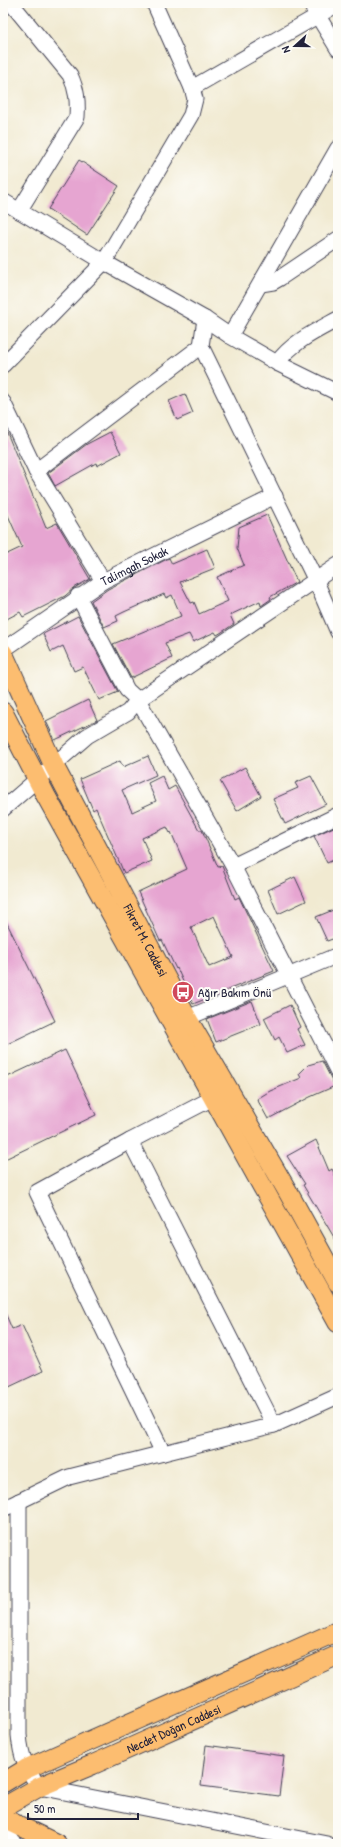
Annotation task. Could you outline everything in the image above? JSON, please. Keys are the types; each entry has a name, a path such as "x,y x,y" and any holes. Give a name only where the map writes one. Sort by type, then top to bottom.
{"main road":[{"name":"Fikret M. Caddesi","path":"3,652 54,766 187,1018 288,1192 338,1283"},
{"path":"3,712 38,780 338,1323"},
{"path":"3,1784 26,1769 338,1631"},
{"name":"Necdet Doğan Caddesi","path":"5,1812 39,1787 99,1762 338,1655"},
{"path":"5,1812 57,1844"}],"street":[{"path":"11,3 70,75 76,88 78,102 77,117 19,211"},
{"path":"3,365 104,262 191,115 195,99 192,88 154,3"},
{"path":"192,88 313,10 338,4"},
{"path":"313,10 338,49"},
{"path":"230,336 338,148"},
{"path":"3,201 104,262 205,319 230,336 277,363 338,393"},
{"path":"261,284 272,282 280,278 338,239"},
{"path":"205,319 201,346 315,579 338,632"},
{"path":"277,363 288,350 298,342 338,319"},
{"path":"36,471 201,346"},
{"path":"3,402 36,471 103,581"},
{"name":"Talimgah Sokak","path":"3,652 78,596 103,581 275,496"},
{"path":"3,809 87,736 128,712 138,700 315,579 338,565"},
{"path":"78,596 127,690 138,700 234,866 338,1072"},
{"path":"234,866 338,815"},
{"path":"187,1018 338,955"},
{"path":"163,1453 37,1192 213,1098"},
{"path":"130,1141 274,1425"},
{"path":"3,1509 69,1477 274,1425 338,1396"},
{"path":"19,1501 19,1735 21,1755 26,1769 39,1787 327,1844"},
{"path":"5,1812 14,1844"}],"building":[{"path":"79,160 119,186 87,235 48,209"},
{"path":"185,394 193,413 177,420 169,401"},
{"path":"3,423 46,528 57,523 90,579 74,588 65,596 23,617 20,612 3,621 3,556 22,547 3,504 3,494 7,492 3,482"},
{"path":"110,432 121,453 97,466 96,463 55,486 48,473 87,444"},
{"path":"267,515 297,582 270,597 271,599 261,606 260,601 230,615 234,624 217,635 215,632 193,642 189,634 165,643 172,658 131,678 113,644 181,616 172,595 166,598 164,594 124,612 116,616 118,621 104,627 91,601 108,589 169,558 172,564 207,549 215,568 180,582 191,603 194,602 199,614 228,601 217,577 244,565 237,548 239,527"},
{"path":"78,616 118,692 99,700 83,667 74,671 63,646 51,652 43,634"},
{"path":"88,700 97,720 55,740 46,721"},
{"path":"148,756 156,775 122,790 132,812 156,801 148,783 162,776 168,790 175,786 199,830 202,830 218,867 222,866 235,899 239,897 274,971 193,1004 177,968 176,969 162,940 160,941 138,892 187,869 171,832 170,833 167,827 142,838 152,861 124,873 96,808 93,810 80,779 120,761 123,767","holes":["214,916 233,957 209,967 191,927"]},
{"path":"245,767 261,796 237,811 220,781"},
{"path":"311,776 326,804 285,824 273,799 298,788 295,783"},
{"path":"338,825 338,858 327,863 314,836"},
{"path":"295,877 306,901 278,914 268,890"},
{"path":"338,908 338,937 327,941 316,917"},
{"path":"3,915 55,1021 3,1046"},
{"path":"252,1001 261,1024 216,1042 207,1019"},
{"path":"290,1005 300,1027 297,1029 305,1045 287,1053 279,1037 275,1040 264,1018"},
{"path":"65,1050 96,1115 3,1160 3,1079"},
{"path":"322,1061 335,1086 268,1119 257,1099 270,1091 301,1078 299,1074 308,1065"},
{"path":"316,1140 329,1171 332,1169 338,1181 338,1244 303,1185 305,1184 287,1156"},
{"path":"3,1308 12,1329 22,1325 43,1371 9,1387 3,1374"},
{"path":"206,1745 284,1756 279,1796 201,1786"}],"place":[{"name":"Ağır Bakım Önü","path":"183,992"}]}
